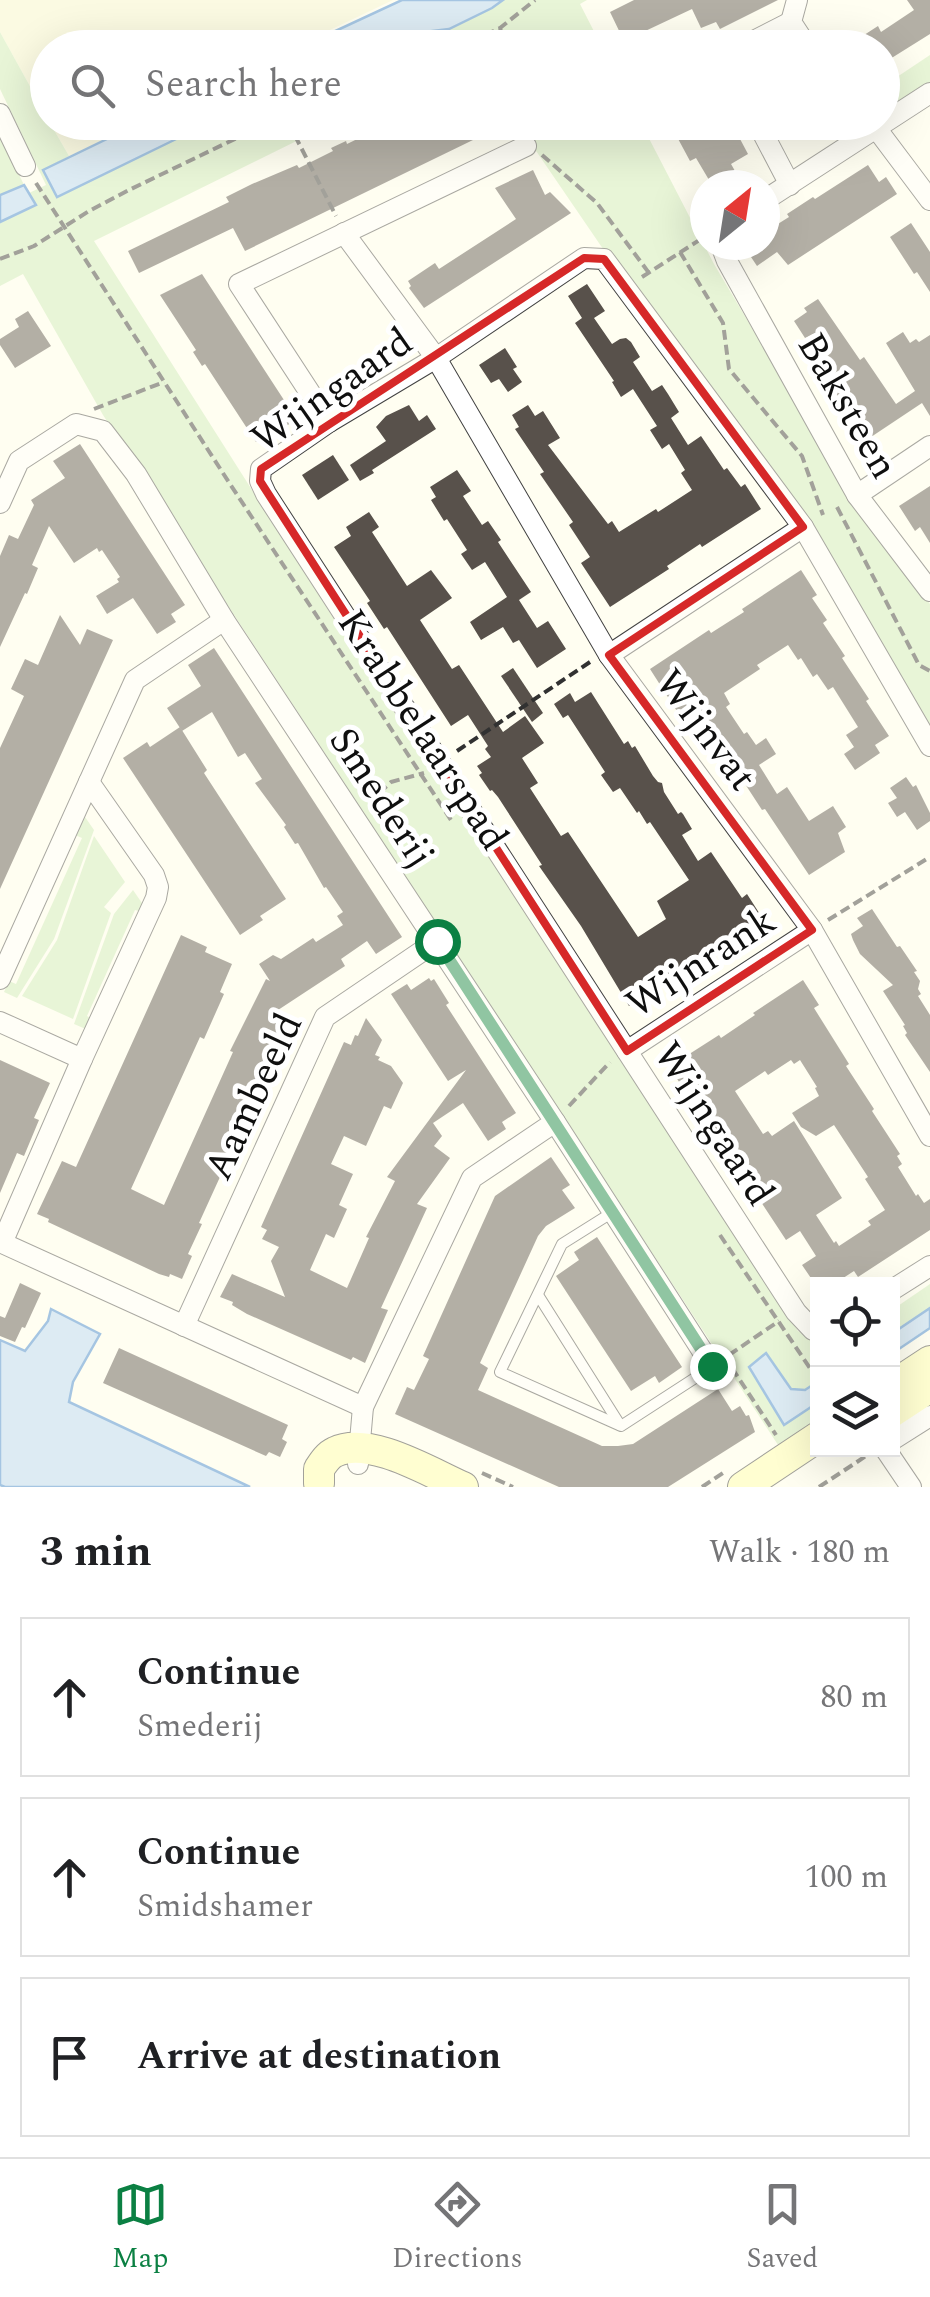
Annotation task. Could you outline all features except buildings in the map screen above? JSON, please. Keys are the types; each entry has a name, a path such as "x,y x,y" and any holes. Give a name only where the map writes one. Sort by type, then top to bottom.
{"street":[{"path":"775,30 791,22 797,0"},
{"path":"791,22 796,30"},
{"path":"900,110 930,93"},
{"path":"0,114 25,166"},
{"path":"766,140 790,185"},
{"path":"780,191 852,140"},
{"path":"877,140 930,200"},
{"path":"329,422 239,284 531,147"},
{"name":"Wijnvat","path":"344,232 436,358 599,658 812,930 930,1136"},
{"name":"Wijngaard","path":"810,1328 618,1057 441,762 266,494 260,481 261,469 584,258 604,259 803,528 930,746"},
{"name":"Baksteen","path":"727,260 857,495 930,591"},
{"path":"0,503 20,460 76,424"},
{"name":"Smederij","path":"76,424 103,431 136,474 224,620 613,1212 719,1362"},
{"path":"857,495 930,446"},
{"path":"599,658 803,528"},
{"path":"0,979 135,680 224,620"},
{"path":"89,782 154,875 158,890 1,1242 362,1407"},
{"name":"Wijnrank","path":"618,1057 812,930"},
{"name":"Aambeeld","path":"184,1326 324,1016 437,941"},
{"path":"0,1022 82,1060"},
{"path":"359,1456 362,1407 472,1178 556,1122"},
{"path":"900,1285 930,1266"},
{"path":"900,1381 930,1361"},
{"path":"900,1407 930,1387"},
{"path":"900,1435 930,1416"},
{"path":"738,1477 810,1441"},
{"path":"359,1456 380,1451 463,1487"},
{"path":"318,1485 319,1469 333,1452 359,1456 418,1487"},
{"path":"776,1487 823,1457"},
{"path":"891,1457 911,1487"}],"lane":[{"path":"613,1212 562,1244 500,1372 621,1426"},
{"path":"538,1295 621,1426"},
{"path":"621,1426 719,1362"}],"path":[{"path":"496,30 535,0"},
{"path":"0,259 34,246 129,190 233,140"},
{"path":"297,140 344,232"},
{"path":"531,147 596,203 649,273"},
{"name":"Krabbelaarspad","path":"25,166 453,823"},
{"path":"625,288 690,246"},
{"path":"680,252 723,323 729,369 802,456 823,515 803,528"},
{"path":"76,424 92,410 164,382"},
{"path":"857,495 836,507 919,664 930,671"},
{"path":"441,762 599,658"},
{"path":"345,803 374,796 391,782 422,774"},
{"path":"812,930 930,857"},
{"path":"556,1122 618,1057"},
{"path":"714,1225 810,1369"},
{"path":"777,1322 719,1362 778,1438"},
{"path":"819,1487 864,1457"},
{"path":"702,1487 738,1477"}],"highlighted area":[{"path":"584,258 604,259 803,527 609,655 812,930 627,1051 260,481 261,469"}],"green space":[{"path":"0,0 393,0 330,30 30,30 30,86 0,32"},
{"path":"503,0 587,0 580,4 593,30 441,30"},
{"path":"0,32 30,86 30,140 60,140 69,156 43,170 57,197 174,140 299,140 94,241 341,630 798,1331 810,1337 810,1387 791,1389 784,1425 810,1408 810,1433 782,1451 103,415 23,274 0,286 0,222 36,205 29,193 46,185 0,89"},
{"path":"930,55 930,85 900,104 900,75"},
{"path":"0,135 24,185 0,195"},
{"path":"60,140 102,140 69,156"},
{"path":"529,140 650,140 690,218 690,260 712,260 845,485 930,604 930,735 810,524 601,246"},
{"path":"85,817 94,830 54,939 17,998 4,992 9,981 16,984 82,838 75,835"},
{"path":"94,836 125,882 104,907 111,913 73,1019 22,996 57,940"},
{"path":"133,890 144,906 142,912 135,910 87,1016 93,1020 88,1030 74,1024 114,914"},
{"path":"930,1284 930,1308 900,1328 900,1305"}],"water":[{"path":"402,0 503,0 449,29 338,30"},
{"path":"105,140 174,140 57,197 43,170"},
{"path":"24,185 36,205 0,222 0,195"},
{"path":"930,1308 930,1328 900,1348 900,1328"},
{"path":"51,1309 100,1334 73,1382 69,1402 250,1487 0,1485 0,1340 25,1351 48,1321"},
{"path":"766,1353 791,1389 810,1387 810,1408 784,1425 749,1367"}],"route":[{"path":"437,941 712,1366"}]}
